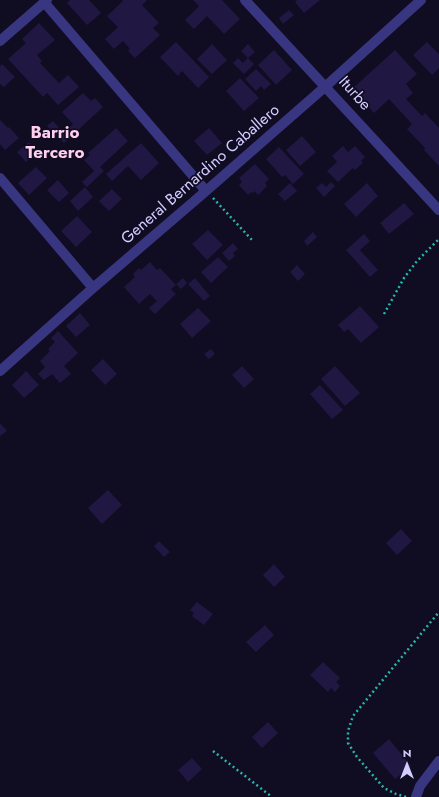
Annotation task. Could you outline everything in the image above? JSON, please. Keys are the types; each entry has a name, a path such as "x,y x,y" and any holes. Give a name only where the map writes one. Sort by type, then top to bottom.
{"street":[{"name":"Iturbe","path":"245,0 439,210"},
{"name":"General Bernardino Caballero","path":"0,371 93,288 326,86 421,0"},
{"path":"0,41 45,1 206,191"},
{"path":"0,178 93,288"},
{"path":"416,797 420,786 439,761"}],"path":[{"path":"206,191 252,240"},
{"path":"384,314 404,278 417,261 439,239"},
{"path":"406,797 384,788 357,758 348,743 348,731 353,716 439,612"},
{"path":"213,751 272,797"}],"building":[{"path":"70,0 89,0 101,13 87,25 67,3"},
{"path":"122,0 147,0 142,5 159,23 153,28 160,35 135,58 128,51 130,49 123,41 114,49 105,39 118,27 107,16 123,1"},
{"path":"193,0 222,0 240,19 224,34 207,16 194,29 185,20 199,6"},
{"path":"297,0 320,0 304,13 295,2"},
{"path":"289,10 294,15 283,24 279,18"},
{"path":"39,23 55,40 37,55 42,61 40,63 59,83 68,75 79,87 58,105 47,93 43,97 8,59 26,43 22,39"},
{"path":"176,42 209,77 198,88 182,71 178,76 160,57"},
{"path":"427,42 439,54 439,68 432,75 413,55"},
{"path":"212,44 227,60 212,74 197,59"},
{"path":"248,44 255,52 248,58 241,51"},
{"path":"274,50 292,70 276,85 258,65"},
{"path":"395,50 417,74 406,84 413,93 406,99 422,116 425,113 439,128 439,166 407,129 412,124 389,99 374,113 352,89"},
{"path":"238,58 243,63 248,58 254,64 244,74 233,63"},
{"path":"2,64 15,77 4,87 0,84 0,66"},
{"path":"256,69 271,84 264,90 261,86 256,91 245,79"},
{"path":"240,78 259,98 244,111 226,91"},
{"path":"83,93 91,101 95,98 103,107 64,143 47,126 53,121 64,133 73,124 62,112"},
{"path":"0,120 19,138 5,150 0,144"},
{"path":"116,128 128,141 100,167 104,171 87,187 82,182 94,171 84,160 90,155 88,153"},
{"path":"209,128 222,143 207,155 194,141"},
{"path":"302,136 316,152 300,166 286,150"},
{"path":"29,142 37,151 26,162 17,152"},
{"path":"141,143 159,163 141,180 128,166 112,181 106,174"},
{"path":"343,146 348,152 355,146 365,157 361,161 363,163 355,170 353,168 338,182 327,171 337,162 332,156"},
{"path":"279,147 304,174 293,184 285,175 282,177 266,159"},
{"path":"255,164 269,179 265,183 267,186 258,195 255,191 248,195 239,185 242,182 239,178"},
{"path":"36,167 47,178 29,195 18,183"},
{"path":"58,180 69,193 59,202 47,190"},
{"path":"331,182 335,186 324,197 316,188 322,183 326,187"},
{"path":"290,183 297,191 285,201 278,194"},
{"path":"367,183 378,196 356,217 344,204"},
{"path":"85,187 93,197 78,211 70,201"},
{"path":"112,189 122,199 109,211 99,201"},
{"path":"404,203 414,214 389,234 380,223"},
{"path":"77,216 92,232 76,247 61,231"},
{"path":"208,230 223,245 207,260 192,244"},
{"path":"313,232 317,237 307,246 304,241"},
{"path":"364,234 370,241 360,250 378,270 370,277 346,250"},
{"path":"233,243 238,249 233,253 235,256 229,261 222,253"},
{"path":"218,257 228,267 211,283 201,272"},
{"path":"150,262 157,270 160,268 176,285 171,289 176,294 155,314 149,308 157,301 150,294 139,304 124,287 135,277 133,274 139,268 141,270"},
{"path":"297,265 305,274 298,281 290,272"},
{"path":"183,278 187,283 181,289 176,284"},
{"path":"195,278 210,296 204,301 188,284"},
{"path":"360,306 379,327 361,343 348,329 344,332 338,325"},
{"path":"198,308 211,321 192,338 180,324"},
{"path":"80,313 90,325 76,337 66,326"},
{"path":"58,331 78,353 64,366 71,374 60,383 52,374 44,380 38,374 45,367 40,361 50,351 48,349 55,342 51,338"},
{"path":"211,349 215,354 209,359 204,354"},
{"path":"103,359 117,374 105,385 91,370"},
{"path":"242,366 254,379 244,388 232,375"},
{"path":"335,366 360,393 345,406 321,379"},
{"path":"26,371 39,385 24,398 12,385"},
{"path":"320,385 343,410 332,419 310,394"},
{"path":"0,423 7,431 0,436"},
{"path":"108,490 122,505 102,524 88,508"},
{"path":"401,529 412,541 397,555 386,543"},
{"path":"159,541 170,552 164,557 154,546"},
{"path":"274,564 285,577 274,587 263,575"},
{"path":"197,602 213,614 204,625 192,616 194,613 190,610"},
{"path":"265,625 274,635 256,652 246,642"},
{"path":"323,662 340,678 336,682 340,686 335,692 331,688 328,692 310,675"},
{"path":"268,722 278,733 262,748 252,737"},
{"path":"389,739 411,766 395,779 373,753"},
{"path":"192,758 202,769 188,782 178,770"}],"district":[{"name":"Barrio Tercero","path":"55,144"}]}
